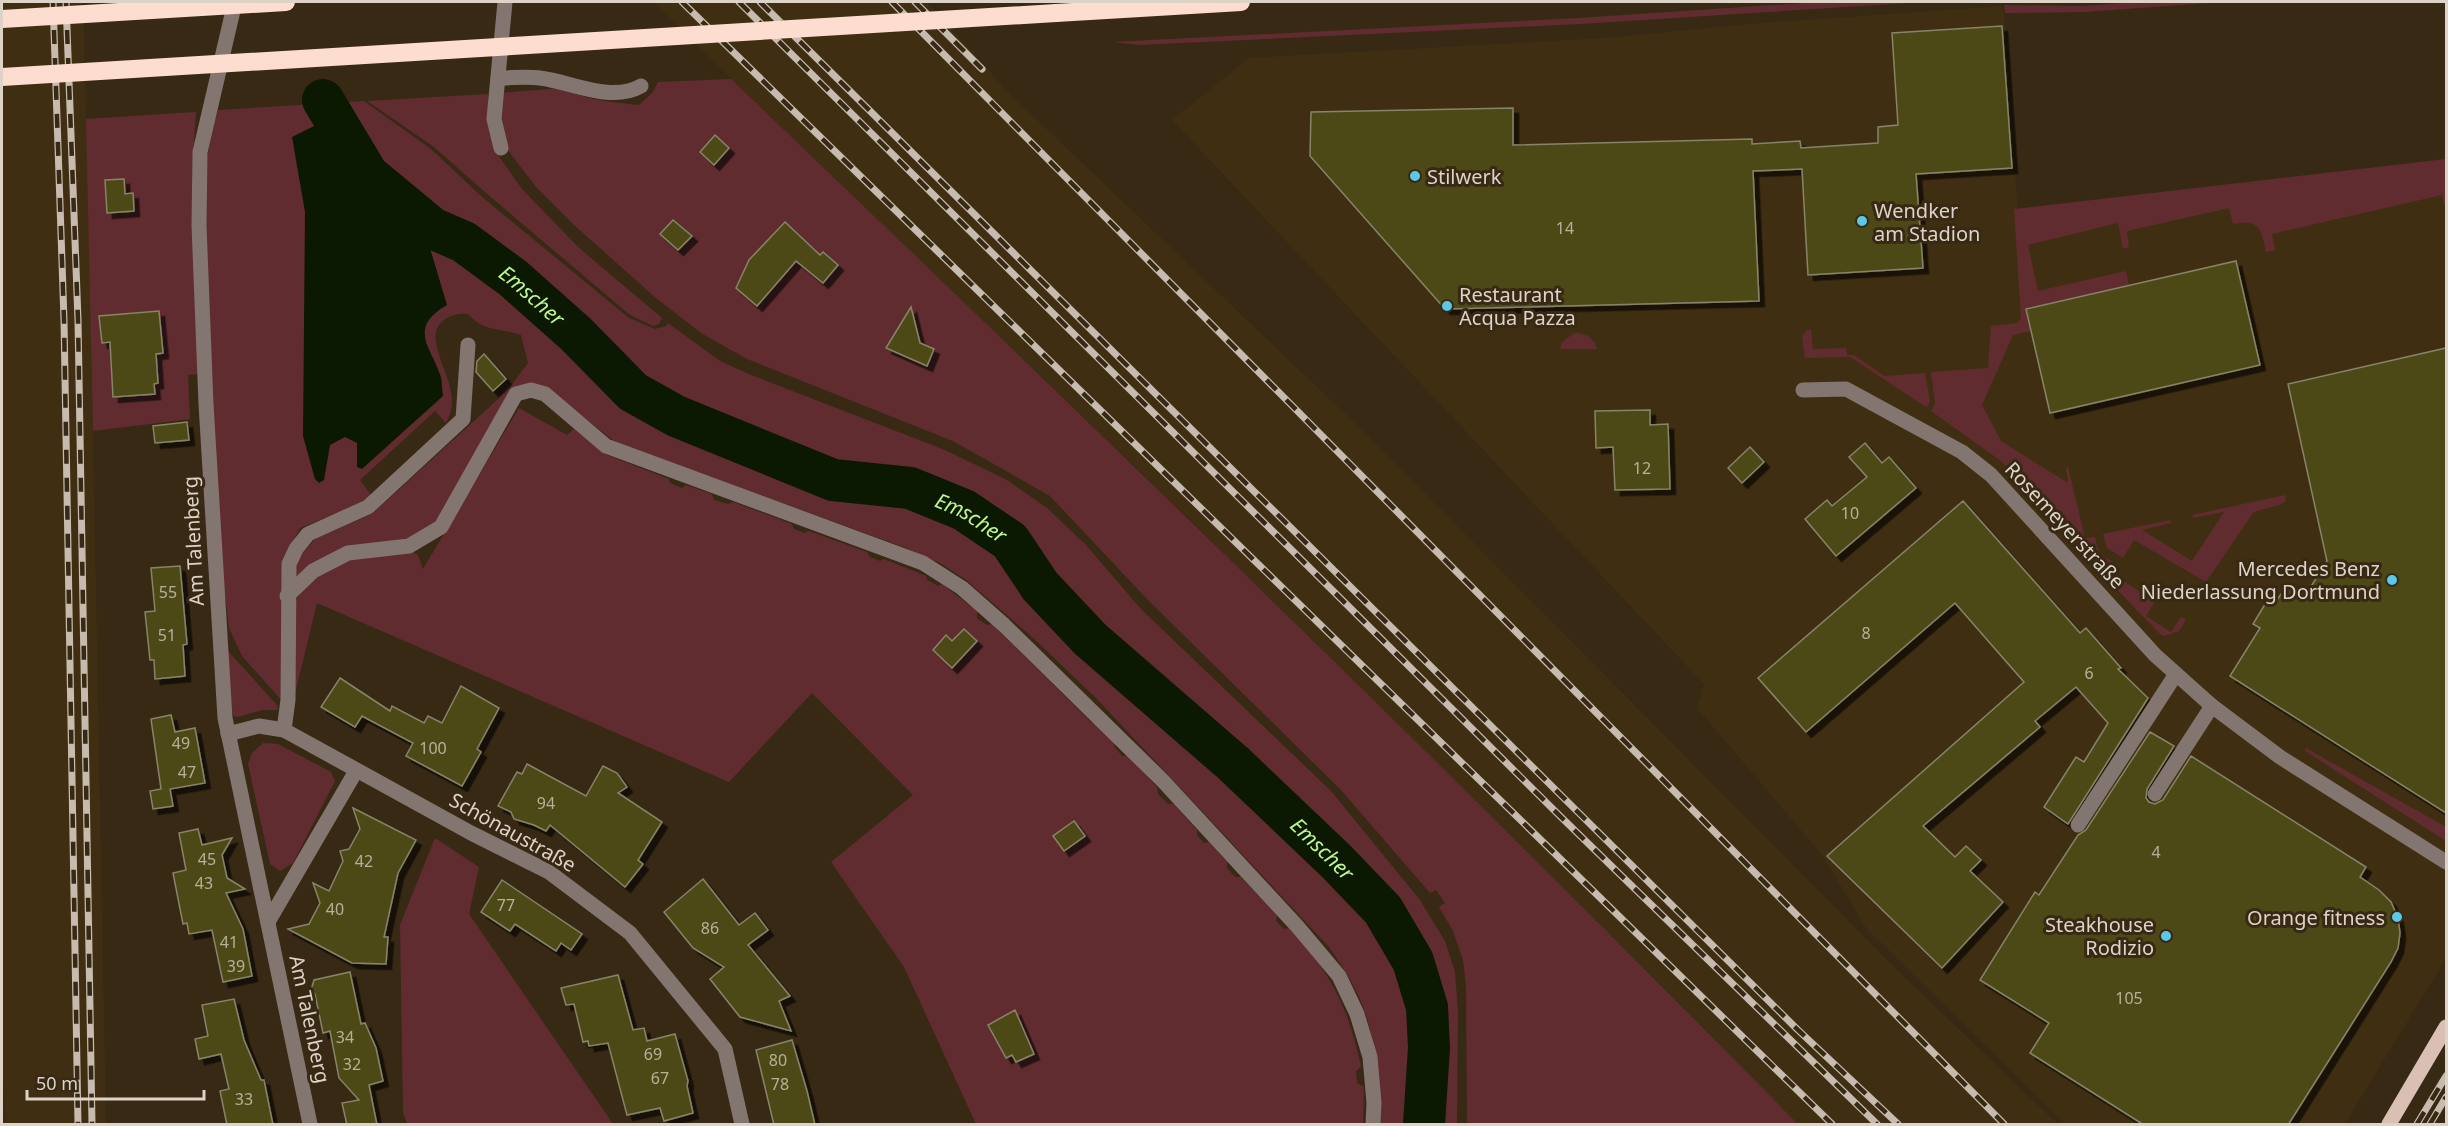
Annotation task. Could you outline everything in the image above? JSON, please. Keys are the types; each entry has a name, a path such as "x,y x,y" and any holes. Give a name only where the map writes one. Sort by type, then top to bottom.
{"highway":[{"path":"2,19 286,2"},
{"path":"2,77 1242,2"}],"main road":[{"path":"2389,1125 2446,1027"}],"street":[{"name":"Am Talenberg","path":"235,2 200,152 199,225 206,404 225,718 310,1125"},
{"path":"501,148 494,119 505,2"},
{"path":"498,78 539,78 598,91 630,93 641,86"},
{"path":"284,730 288,700 289,564 296,549 308,534 368,507 463,419 468,345"},
{"name":"Rosemeyerstraße","path":"1803,390 1846,389 1962,452 1991,476 2155,655 2212,706 2280,757 2446,862"},
{"path":"287,596 313,571 348,553 409,546 441,526 516,394 531,390 545,394 606,446 923,563 962,588 1004,625 1163,781 1332,967 1339,976 1357,1014 1370,1057 1374,1103 1373,1125"},
{"path":"2078,825 2176,674"},
{"path":"2155,794 2212,706"},
{"name":"Schönaustraße","path":"228,734 259,726 284,730 471,833 549,872 630,933 725,1049 742,1125"},
{"path":"268,922 356,771"}],"shaded area":[{"path":"2,2 83,2 106,1124 6,1124 2,1060"},
{"path":"653,2 926,2 1010,94 1359,427 1898,971 2058,1124 1798,1124 1650,974 1178,508"},
{"path":"1819,2 1925,2 1579,24 1139,45 1113,42 1579,18"},
{"path":"2136,2 2223,2 2084,12 2005,13 2004,5 2081,6"},
{"path":"2003,6 2018,216 2446,169 2446,958 2345,1124 2065,1124 1866,928 1823,856 1697,708 1704,684 1172,120 1249,58 1604,38 1760,23"},
{"path":"731,79 1269,597 1535,859 1798,1124 1467,1124 1466,985 1463,960 1453,931 1439,907 1445,903 1436,890 1430,893 1341,790 1148,600 1050,496 953,441 747,359 701,333 656,298 574,225 536,187 507,149 497,119 499,93 563,88 591,98 639,105 653,92 658,82"},
{"path":"488,94 488,124 495,151 522,189 578,247 662,318 659,324 653,326 630,315 434,147 367,101"},
{"path":"364,101 431,149 481,196 629,318 655,329 666,326 668,323 720,361 945,450 1007,480 1047,508 1085,544 1141,609 1331,791 1420,900 1445,941 1455,972 1458,1012 1457,1124 1381,1124 1375,1054 1368,1020 1351,982 1329,947 1096,698 1031,636 965,579 940,563 901,546 617,443 546,388 527,386 444,513 433,525 418,536 385,543 294,582 296,561 315,539 372,514 507,391 528,363 521,335 487,327 468,314 449,317 437,329 436,343 449,383 452,403 446,423 435,411 360,480 371,495 364,502 300,528 289,549 282,701 242,656 229,628 219,542 207,284 205,169 218,110"},
{"path":"196,112 192,171 200,374 188,375 190,419 93,431 86,119"},
{"path":"320,123 353,180 409,230 427,238 447,305 435,313 425,330 428,347 441,377 443,396 362,469 357,467 357,443 345,437 330,445 324,480 319,483 315,479 303,436 305,212 292,137"},
{"path":"2446,159 2446,204 2444,204 2442,195 2272,234 2275,250 2266,252 2263,237 2258,228 2249,223 2233,224 2229,208 2127,231 2129,247 2123,249 2118,223 2028,245 2038,291 2126,271 2129,286 2026,309 2031,331 2013,335 1982,405 2001,441 2068,483 2066,468 2068,467 2085,538 2095,537 2099,554 2118,565 2109,581 2038,499 2001,461 1931,411 1935,404 1931,372 1988,368 1991,326 2018,323 2021,317 2014,209"},
{"path":"1811,330 1813,349 1846,348 1847,355 1854,355 1884,376 1925,373 1930,402 1926,407 1850,357 1805,358 1802,336"},
{"path":"1574,333 1588,336 1597,349 1560,349 1562,342"},
{"path":"519,408 567,435 574,429 607,455 669,479 670,483 682,488 686,485 712,494 714,500 728,504 733,502 792,524 794,529 804,533 809,531 867,552 870,557 880,561 884,559 926,576 927,580 938,586 942,584 977,611 977,618 987,625 992,624 1091,722 1097,722 1115,741 1114,746 1122,756 1128,755 1157,787 1158,794 1168,804 1174,804 1197,830 1197,835 1204,843 1209,842 1227,862 1227,868 1235,877 1241,877 1277,915 1276,921 1284,929 1289,928 1316,960 1336,991 1356,1044 1361,1066 1356,1071 1357,1083 1364,1087 1363,1124 976,1124 904,967 831,862 913,795 812,693 729,782 317,603 292,706 292,609 301,590 318,574 349,557 410,550 418,555 423,569"},
{"path":"2285,495 2286,501 2253,513 2206,582 2134,540 2123,558 2107,548 2103,534 2170,520 2171,523 2142,530 2192,561 2224,512 2193,518 2192,515"},
{"path":"2117,577 2155,601 2146,616 2171,632 2181,617 2186,620 2179,631 2164,636 2159,633 2112,584"},
{"path":"228,651 277,705 278,710 262,710 238,717 233,716 227,667"},
{"path":"263,743 278,744 331,772 335,781 293,863 280,871 270,864 248,764 252,753"},
{"path":"2306,748 2446,827 2446,841 2305,751"},
{"path":"435,838 479,867 469,914 613,1124 407,1124 403,1112 400,925"}],"building":[{"path":"2002,26 2012,168 1916,174 1923,268 1808,275 1802,169 1753,171 1759,301 1445,309 1310,156 1311,112 1513,108 1513,145 1752,139 1752,144 1800,141 1801,148 1878,143 1878,127 1898,125 1892,33"},
{"path":"715,135 729,148 714,165 700,152"},
{"path":"124,179 125,194 133,193 134,211 107,213 105,180"},
{"path":"673,220 692,236 678,250 660,234"},
{"path":"785,222 820,255 823,252 838,265 823,283 796,261 757,306 736,288 749,260"},
{"path":"2236,261 2260,365 2050,413 2026,309"},
{"path":"911,307 920,343 934,349 927,366 886,348"},
{"path":"159,311 163,353 156,354 158,383 154,384 155,394 113,397 110,342 102,343 99,316"},
{"name":"Mercedes Benz Niederlassung Dortmund","path":"2446,348 2446,813 2230,676 2260,628 2253,624 2270,596 2277,600 2287,585 2305,596 2327,561 2288,384"},
{"path":"484,354 506,379 493,391 476,372 477,361"},
{"path":"1650,410 1650,425 1668,424 1670,489 1615,490 1613,447 1596,448 1595,411"},
{"path":"187,422 189,440 155,443 153,426"},
{"path":"1865,443 1882,463 1889,457 1916,488 1836,556 1805,519 1827,500 1832,506 1867,477 1849,457"},
{"path":"1750,447 1764,462 1742,483 1728,468"},
{"path":"1963,501 2080,633 2086,628 2121,668 2118,669 2148,698 2068,824 2044,807 2076,757 2084,762 2108,723 2076,687 2035,721 2040,727 1923,826 1955,857 1966,846 1981,860 1970,871 2003,902 1942,968 1827,856 2024,682 1955,603 1806,732 1758,678"},
{"path":"180,566 187,644 183,645 185,676 155,679 154,660 150,660 145,612 155,611 151,568"},
{"path":"964,629 977,641 952,668 933,650 946,635 952,641"},
{"path":"340,678 390,711 392,706 424,723 428,716 442,723 461,686 499,708 477,749 481,752 462,786 406,756 413,743 362,716 355,727 321,707"},
{"path":"171,715 175,732 195,728 205,783 170,789 173,806 153,809 150,791 161,789 151,719"},
{"path":"2150,732 2174,746 2147,789 2146,798 2149,802 2155,804 2163,800 2191,756 2366,867 2360,877 2379,890 2391,902 2398,918 2400,933 2398,948 2391,962 2288,1125 2144,1125 2030,1053 2049,1023 1980,980 2035,892 2039,895 2078,835 2086,830"},
{"path":"527,764 586,796 603,766 617,773 627,787 618,793 662,822 638,860 643,864 625,887 550,825 546,831 514,819 511,812 498,806 517,772 522,774"},
{"path":"353,808 416,840 398,873 384,937 388,937 386,964 352,963 288,929 309,924 320,903 313,883 329,891 343,861 340,851 349,849 360,829"},
{"path":"1074,821 1085,836 1064,851 1053,836"},
{"path":"198,829 202,845 232,838 222,855 227,878 245,889 226,893 243,929 252,976 223,982 212,930 189,934 187,923 183,924 173,873 186,870 179,833"},
{"path":"703,879 739,925 755,913 768,930 748,945 790,996 779,1001 791,1031 740,1017 710,979 724,967 693,948 664,912"},
{"path":"502,880 582,934 571,950 561,943 556,951 515,924 510,931 481,912"},
{"path":"350,972 361,1024 365,1023 376,1048 383,1081 369,1085 377,1125 347,1125 342,1103 359,1100 339,1078 330,1031 323,1033 315,994 311,990 314,980"},
{"path":"618,975 633,1030 644,1028 647,1041 675,1034 688,1081 693,1113 664,1121 660,1108 627,1115 608,1043 589,1046 588,1041 583,1042 574,1004 566,1005 561,988"},
{"path":"234,999 244,1040 261,1080 264,1080 273,1125 227,1125 220,1091 229,1089 221,1054 199,1059 195,1039 208,1036 202,1005"},
{"path":"1015,1010 1034,1054 1016,1062 1012,1055 1006,1058 988,1025"},
{"path":"792,1040 815,1125 774,1125 756,1050"}],"waterway":[{"name":"Emscher","path":"323,100 368,175 432,228 464,242 513,278 576,334 633,392 676,416 833,480 910,488 964,510 1010,541 1040,586 1090,639 1233,763 1337,862 1383,910 1413,961 1427,1007 1429,1048 1424,1124"}],"railway":[{"path":"53,2 64,320 78,1124"},
{"path":"66,2 78,320 92,1124"},
{"path":"682,2 1832,1124"},
{"path":"739,2 1562,818 1877,1124"},
{"path":"760,2 1798,1030 1898,1124"},
{"path":"892,2 2004,1124"},
{"path":"915,2 982,69"},
{"path":"2417,1124 2446,1076"},
{"path":"2430,1124 2446,1097"}],"place":[{"name":"Stilwerk","path":"1415,176"},
{"name":"Wendker am Stadion","path":"1862,221"},
{"name":"Restaurant Acqua Pazza","path":"1447,306"},
{"name":"Mercedes Benz Niederlassung Dortmund","path":"2392,580"},
{"name":"Orange fitness","path":"2397,917"},
{"name":"Steakhouse Rodizio","path":"2166,936"}]}
